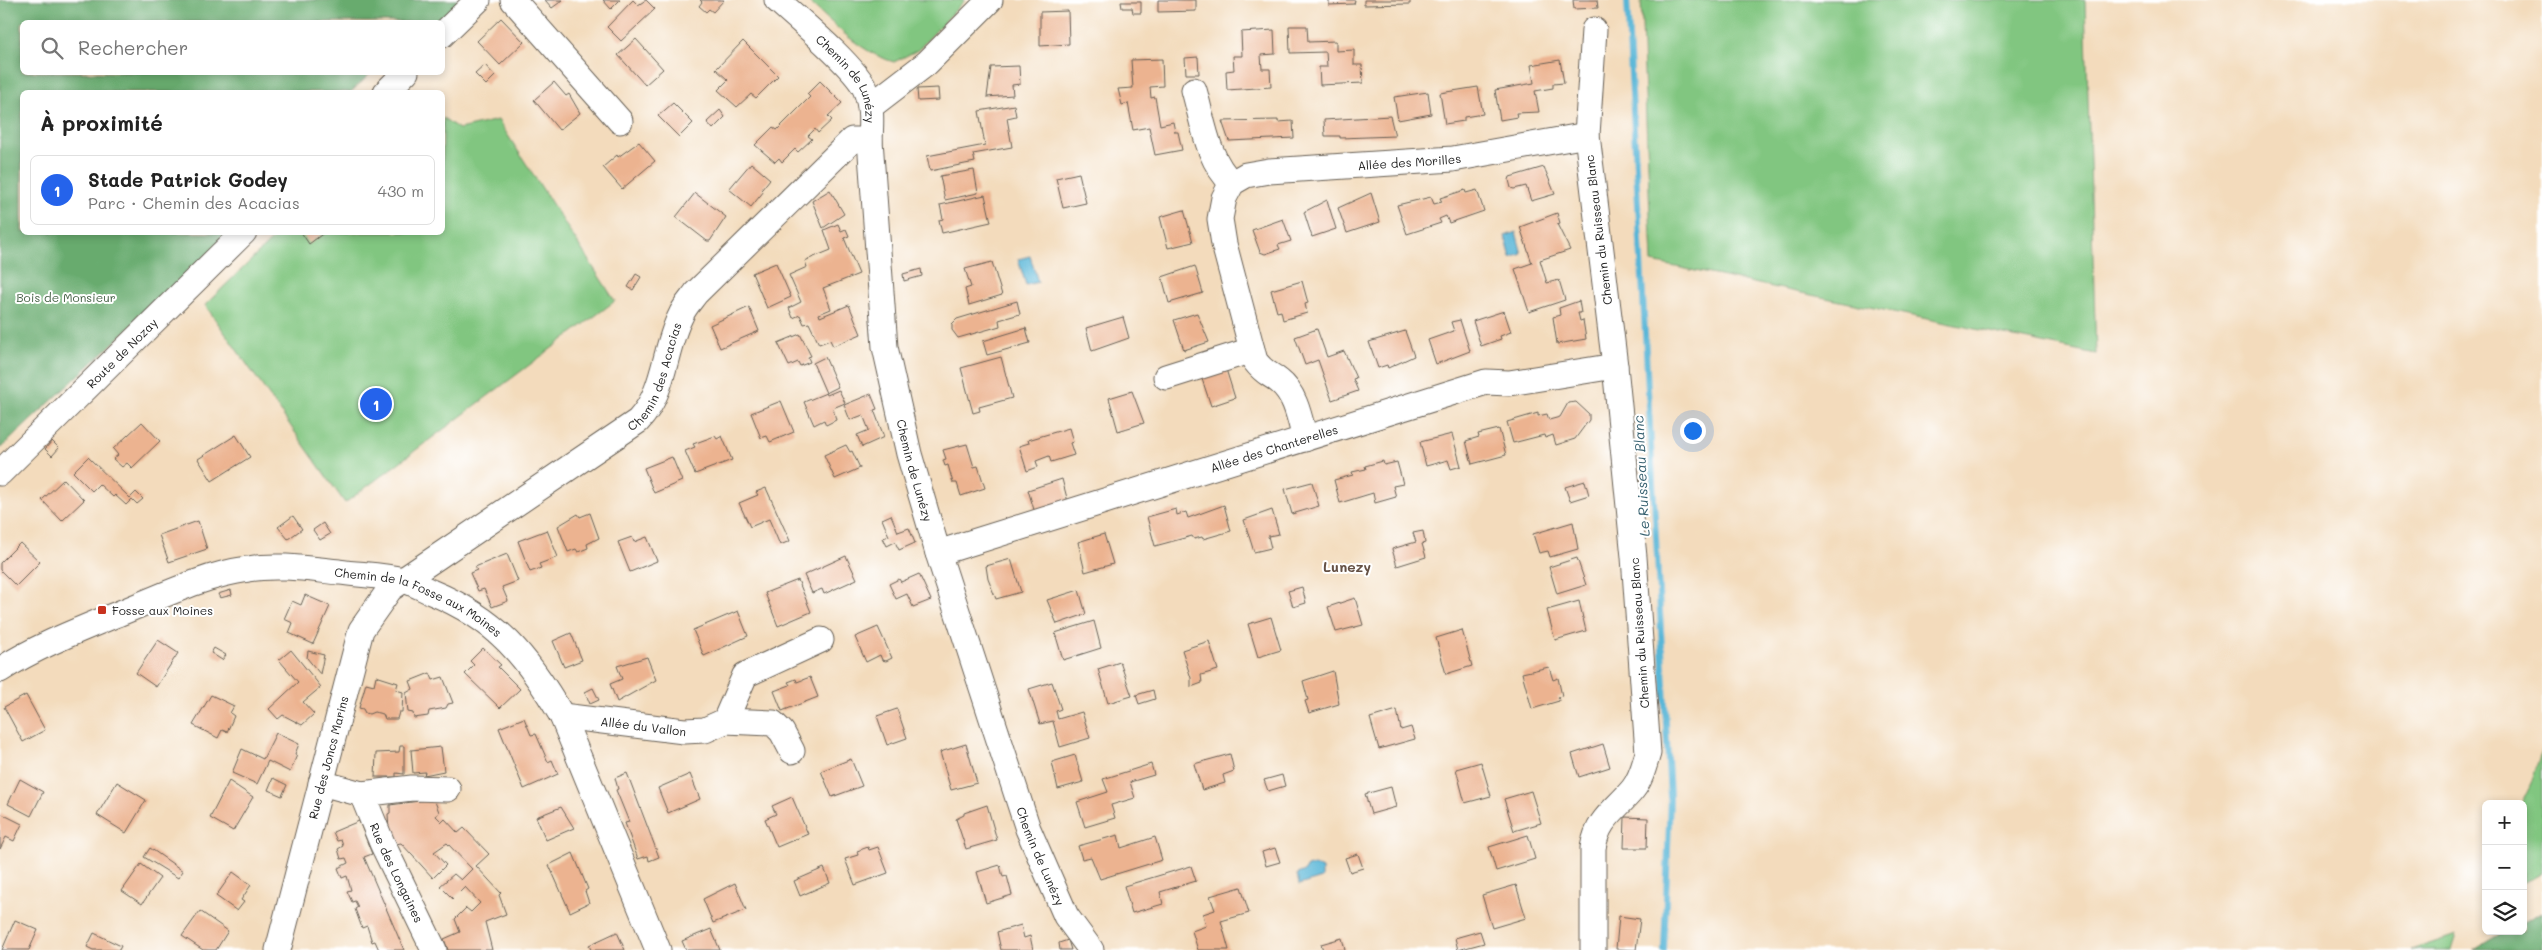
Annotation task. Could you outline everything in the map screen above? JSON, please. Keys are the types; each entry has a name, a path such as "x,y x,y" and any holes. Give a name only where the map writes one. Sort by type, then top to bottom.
{"street":[{"path":"445,32 478,0"},
{"path":"513,0 620,122"},
{"name":"Chemin de Lunézy","path":"777,0 851,70 866,88 871,106 870,140 885,347 910,454 938,553 1028,829 1066,916 1091,950"},
{"path":"871,106 927,63 990,0"},
{"name":"Chemin du Ruisseau Blanc","path":"1593,950 1593,848 1595,832 1605,817 1633,788 1643,772 1648,753 1634,557 1615,366 1587,135 1594,30"},
{"path":"388,90 403,75"},
{"path":"1194,90 1214,159 1221,173 1232,183 1224,198 1220,219 1224,244 1255,361 1264,373 1279,381 1289,392 1305,439"},
{"name":"Allée des Morilles","path":"1232,183 1246,175 1269,171 1453,159 1587,135"},
{"name":"Chemin des Acacias","path":"403,580 638,421 648,410 656,395 681,314 696,293 852,140 870,140"},
{"name":"Route de Nozay","path":"0,473 241,235"},
{"path":"1166,377 1252,350"},
{"name":"Allée des Chanterelles","path":"938,553 1486,382 1509,383 1615,366"},
{"name":"Chemin de la Fosse aux Moines","path":"0,670 62,638 132,608 210,578 248,568 313,569 403,580 440,596 481,618 512,645 532,667 562,716 658,950"},
{"name":"Rue des Joncs Marins","path":"278,950 361,630 390,589 403,580"},
{"path":"725,721 745,675 821,640"},
{"name":"Allée du Vallon","path":"562,716 684,731 704,730 725,721 773,723 782,732 792,751"},
{"path":"321,783 362,794 412,788 448,789"},
{"name":"Rue des Longaines","path":"362,794 382,843 434,950"}],"green space":[{"name":"Bois de Monsieur","path":"0,0 464,0 444,20 20,20 20,75 369,75 353,90 20,90 20,235 229,235 0,449"},
{"path":"807,0 965,0 918,50 894,62 858,44 837,28"},
{"path":"1641,0 2085,0 2096,354 1652,262"},
{"path":"445,119 459,129 498,120 615,301 345,503 205,305 277,235 445,235"},
{"path":"2542,749 2542,872 2527,881 2527,800 2523,800 2531,783"},
{"path":"2542,912 2542,950 2474,950 2499,935 2527,935 2527,920"},
{"path":"2456,935 2451,950 2411,950"}],"water":[{"path":"1516,232 1522,254 1511,258 1505,236"},
{"path":"1030,256 1038,282 1026,285 1018,259"},
{"path":"1314,865 1322,869 1322,878 1299,885 1297,874 1305,871 1307,867"}],"building":[{"path":"545,0 563,0 552,8"},
{"path":"603,0 620,0 611,9"},
{"path":"633,0 638,5 646,0 655,9 621,41 607,27"},
{"path":"700,0 724,0 713,12 709,9 706,12 699,6 702,2"},
{"path":"1158,0 1196,0 1196,11 1158,12"},
{"path":"1329,0 1355,0 1354,4 1329,5"},
{"path":"1364,0 1410,0 1410,4 1364,5"},
{"path":"1573,0 1597,0 1598,8 1574,9"},
{"path":"1121,2 1141,2 1141,13 1133,13 1132,8 1122,8"},
{"path":"1068,11 1069,44 1040,46 1040,12"},
{"path":"501,18 524,42 500,65 477,41"},
{"path":"1289,26 1307,26 1308,42 1336,41 1336,51 1354,50 1354,65 1362,65 1363,83 1320,85 1319,67 1327,67 1326,52 1290,53"},
{"path":"1274,30 1275,54 1261,55 1262,69 1270,69 1271,87 1227,90 1226,71 1234,70 1233,56 1242,56 1241,32"},
{"path":"636,39 663,69 645,85 618,55"},
{"path":"743,41 778,76 756,98 751,94 737,107 718,90 728,80 716,69"},
{"path":"1198,57 1199,74 1186,74 1185,58"},
{"path":"1162,59 1163,86 1150,87 1151,98 1155,97 1160,125 1173,122 1175,132 1178,132 1182,150 1155,155 1149,127 1133,130 1128,103 1122,105 1118,89 1133,88 1131,60"},
{"path":"1560,60 1564,83 1553,84 1553,88 1535,91 1539,112 1516,113 1517,117 1500,120 1495,90 1534,83 1531,65"},
{"path":"485,65 495,76 486,85 475,74"},
{"path":"1019,66 1020,84 1012,85 1013,95 987,97 991,67"},
{"path":"820,81 842,103 828,116 832,120 818,133 815,129 808,136 812,139 798,152 795,149 782,162 779,158 775,162 755,145 773,127 777,130 810,97 807,94"},
{"path":"554,82 566,96 569,94 580,113 559,130 534,100"},
{"path":"1478,87 1483,114 1464,117 1464,121 1445,124 1440,93"},
{"path":"938,88 939,100 918,101 917,89"},
{"path":"1428,92 1431,114 1398,120 1394,97"},
{"path":"673,103 693,123 679,137 658,116"},
{"path":"1014,105 1016,116 1007,118 1012,147 973,154 975,162 930,171 927,156 985,145 979,111"},
{"path":"720,110 725,117 713,129 707,122"},
{"path":"1390,116 1395,136 1340,138 1340,136 1325,136 1324,120"},
{"path":"1278,120 1278,122 1293,121 1294,138 1229,141 1222,121"},
{"path":"639,142 655,161 622,189 603,167 617,155 618,157"},
{"path":"751,163 770,179 762,189 764,191 751,207 729,189"},
{"path":"1544,167 1555,194 1531,201 1526,186 1511,188 1510,177"},
{"path":"974,170 978,193 945,200 940,176"},
{"path":"1079,173 1086,203 1063,208 1056,178"},
{"path":"830,190 844,214 823,228 812,201"},
{"path":"1465,190 1466,193 1477,190 1484,211 1449,223 1446,216 1439,219 1441,223 1407,234 1397,205 1431,197 1434,204 1442,202 1440,198"},
{"path":"695,193 726,217 710,241 707,241 676,217"},
{"path":"1371,193 1380,222 1347,233 1338,208"},
{"path":"985,195 991,222 942,233 939,220 943,219 940,205"},
{"path":"1327,200 1336,229 1312,237 1304,212"},
{"path":"1184,210 1193,242 1168,248 1160,217"},
{"path":"1557,213 1560,223 1557,224 1570,250 1540,260 1547,283 1559,280 1565,300 1529,312 1515,269 1532,263 1520,227"},
{"path":"1283,219 1291,241 1278,245 1280,249 1265,254 1260,252 1252,230"},
{"path":"838,224 841,231 846,229 849,236 844,238 859,274 823,288 831,309 819,314 820,317 849,305 861,334 833,346 830,340 819,344 809,323 804,324 800,315 793,318 789,308 801,302 789,275 807,267 805,261 831,250 824,230"},
{"path":"303,235 321,235 309,244"},
{"path":"992,262 1002,295 969,305 965,289 971,287 965,269"},
{"path":"776,263 791,297 767,308 752,273"},
{"path":"1195,266 1203,293 1169,303 1162,277"},
{"path":"921,269 922,276 904,281 903,274"},
{"path":"636,274 641,277 633,290 628,287"},
{"path":"1302,281 1308,303 1305,304 1307,313 1283,320 1281,311 1277,312 1271,290"},
{"path":"1017,301 1020,314 999,320 1000,326 958,338 952,330 952,324 957,319"},
{"path":"1579,301 1581,313 1578,313 1580,321 1583,320 1586,339 1557,344 1553,317 1560,315 1559,308"},
{"path":"749,307 759,331 720,348 710,325"},
{"path":"1504,311 1511,332 1500,336 1501,339 1481,346 1473,321"},
{"path":"1197,313 1209,342 1184,350 1174,320"},
{"path":"1123,317 1129,338 1092,351 1086,328"},
{"path":"1460,320 1470,351 1436,364 1428,340 1454,331 1451,322"},
{"path":"1026,328 1030,343 987,355 983,341"},
{"path":"1317,329 1327,357 1344,351 1356,378 1353,379 1358,391 1332,400 1318,360 1305,365 1295,337"},
{"path":"1405,331 1414,356 1388,368 1387,365 1378,368 1369,342"},
{"path":"800,334 811,356 808,357 810,362 800,366 798,362 789,366 778,343"},
{"path":"825,357 838,387 826,393 813,363"},
{"path":"1001,357 1012,398 979,407 980,411 973,413 961,368"},
{"path":"1225,366 1235,398 1211,406 1200,373"},
{"path":"839,390 845,403 833,408 836,420 826,425 824,420 814,425 804,402"},
{"path":"1132,391 1144,423 1118,431 1109,398"},
{"path":"871,394 877,409 874,410 884,437 862,447 857,435 869,430 863,415 850,420 844,405"},
{"path":"781,401 794,432 770,442 767,436 761,438 751,413"},
{"path":"1576,402 1589,414 1589,420 1575,439 1556,445 1553,435 1545,438 1544,435 1513,443 1507,422 1538,413 1538,416 1547,414 1549,420 1560,417 1568,403"},
{"path":"142,422 160,441 132,468 127,463 122,467 113,459 118,455 113,449"},
{"path":"1069,428 1073,442 1070,443 1074,455 1051,462 1049,456 1036,461 1038,467 1027,471 1019,446 1029,443 1028,440"},
{"path":"1499,429 1506,455 1472,464 1466,441 1479,437 1478,434"},
{"path":"1452,434 1461,466 1451,469 1448,460 1426,466 1420,442"},
{"path":"236,435 250,457 212,481 198,459"},
{"path":"715,436 717,439 722,436 732,460 695,474 685,451 695,447 693,444"},
{"path":"52,441 59,448 52,456 45,449"},
{"path":"967,444 974,467 978,466 985,488 961,496 957,483 953,483 948,465 945,466 943,460 946,459 943,450"},
{"path":"846,445 850,452 852,451 860,468 835,479 824,455"},
{"path":"88,457 130,498 136,492 143,499 137,504 132,499 126,505 115,495 113,497 99,484 92,491 73,472"},
{"path":"672,457 682,481 654,493 644,468"},
{"path":"1383,461 1384,465 1397,462 1403,484 1393,486 1396,497 1375,503 1373,493 1340,503 1334,480 1353,475 1352,472 1366,469 1365,466"},
{"path":"64,479 84,500 62,521 42,500"},
{"path":"1062,479 1068,502 1035,513 1028,490"},
{"path":"1585,481 1589,495 1570,501 1565,487"},
{"path":"1312,482 1319,506 1292,514 1285,489"},
{"path":"766,488 790,541 780,545 769,519 750,527 739,503 758,495 756,492"},
{"path":"1224,505 1231,531 1203,539 1202,537 1194,539 1192,536 1155,546 1147,517 1176,509 1177,515 1186,512 1188,518"},
{"path":"1272,510 1279,534 1268,536 1271,548 1254,552 1244,520"},
{"path":"590,513 599,538 587,544 588,548 578,552 576,549 568,552 558,526 578,514 580,517"},
{"path":"891,515 898,532 909,528 915,543 899,550 895,542 887,546 883,538 889,536 882,519"},
{"path":"293,516 302,529 288,539 278,527"},
{"path":"198,521 207,549 169,562 159,535"},
{"path":"1573,522 1578,549 1550,557 1548,551 1539,553 1533,534"},
{"path":"323,523 330,534 320,540 313,530"},
{"path":"547,530 558,557 539,564 541,568 530,572 518,541"},
{"path":"1423,531 1425,543 1422,544 1426,557 1397,566 1392,549 1416,542 1413,533"},
{"path":"1104,534 1113,564 1085,572 1078,542"},
{"path":"632,537 634,542 647,537 657,561 630,572 618,542"},
{"path":"20,543 40,562 16,586 0,570 0,563"},
{"path":"507,554 518,581 502,587 508,601 492,607 484,589 478,591 470,573 477,570 475,567"},
{"path":"846,556 857,579 824,594 822,589 812,593 804,575"},
{"path":"1577,558 1586,585 1557,594 1549,567"},
{"path":"1011,559 1021,592 996,599 988,579 986,566"},
{"path":"919,574 931,600 913,607 907,594 896,599 889,584 899,579 901,582"},
{"path":"798,580 811,612 778,626 765,593"},
{"path":"1302,587 1306,603 1293,607 1288,591"},
{"path":"231,590 232,595 220,598 218,594"},
{"path":"1079,590 1086,614 1057,624 1047,600"},
{"path":"305,595 330,606 313,644 289,633 293,623 284,619 292,601 301,605"},
{"path":"1355,598 1363,625 1336,632 1328,607"},
{"path":"1579,601 1586,631 1555,640 1547,610"},
{"path":"738,611 748,636 704,656 693,630"},
{"path":"1271,617 1281,650 1258,657 1248,624"},
{"path":"1094,621 1101,648 1063,660 1055,633"},
{"path":"878,627 892,658 886,661 882,660 880,655 866,662 855,637"},
{"path":"1462,630 1472,666 1446,674 1436,638"},
{"path":"571,633 582,660 564,667 553,641"},
{"path":"158,640 178,653 156,687 136,673"},
{"path":"1209,641 1218,670 1201,675 1202,683 1191,687 1191,678 1182,650"},
{"path":"214,648 226,655 222,660 211,653"},
{"path":"483,648 501,665 498,667 520,689 500,708 465,674 474,665 470,661"},
{"path":"291,650 321,687 303,702 314,714 302,725 283,715 278,719 269,709 298,682 279,660"},
{"path":"308,651 324,655 320,674 307,658"},
{"path":"647,657 656,680 617,702 610,684 622,679 617,666"},
{"path":"1120,662 1132,696 1108,703 1098,669"},
{"path":"1549,667 1553,680 1558,678 1562,696 1558,697 1559,701 1532,709 1522,673"},
{"path":"1333,671 1339,704 1309,713 1305,701 1308,700 1303,681"},
{"path":"430,673 433,680 443,677 453,703 448,704 446,708 429,711 428,716 414,718 413,713 408,712 406,693 413,689 410,681"},
{"path":"376,676 398,683 396,690 403,692 402,712 399,712 397,719 385,719 383,714 365,713 363,709 359,708 366,683 374,685"},
{"path":"810,677 818,697 782,711 774,691 790,685 788,682 796,679 797,682"},
{"path":"1052,682 1061,709 1056,711 1058,719 1082,712 1090,738 1060,747 1053,721 1040,724 1029,689"},
{"path":"593,688 599,700 590,704 585,692"},
{"path":"1153,690 1155,699 1139,704 1136,695"},
{"path":"26,695 45,730 23,742 4,707"},
{"path":"211,695 234,706 230,713 234,716 227,732 222,730 218,738 193,725"},
{"path":"897,709 907,738 887,745 877,716"},
{"path":"1397,710 1401,730 1411,727 1415,739 1379,749 1370,718"},
{"path":"524,718 531,735 536,734 548,762 552,760 558,774 524,789 499,728"},
{"path":"276,733 299,744 290,772 268,761 257,784 232,773 242,749 263,759"},
{"path":"966,744 977,783 951,790 940,752"},
{"path":"1603,744 1610,767 1579,777 1572,754"},
{"path":"400,746 404,746 404,774 396,773 396,777 375,777 376,753 399,752"},
{"path":"441,747 444,771 424,775 425,772 413,773 411,750"},
{"path":"1230,754 1234,771 1223,775 1225,783 1202,790 1194,764"},
{"path":"1075,755 1083,782 1058,789 1052,762"},
{"path":"851,759 862,786 832,797 821,771"},
{"path":"1481,762 1491,796 1465,803 1456,769"},
{"path":"1151,764 1154,775 1130,782 1135,798 1111,805 1115,818 1085,827 1077,802 1108,792 1103,779"},
{"path":"627,773 659,857 649,861 648,856 638,859 625,823 629,822 616,790 618,789 615,778"},
{"path":"690,774 700,799 668,813 658,788"},
{"path":"1282,775 1285,786 1268,791 1264,780"},
{"path":"273,778 287,785 282,796 268,790"},
{"path":"20,779 43,792 31,816 8,804"},
{"path":"229,781 253,797 233,831 210,818"},
{"path":"117,782 146,800 126,833 97,815"},
{"path":"1391,787 1396,807 1371,814 1365,794"},
{"path":"1531,791 1541,823 1514,831 1504,799"},
{"path":"792,797 808,834 777,847 765,819 776,814 772,806"},
{"path":"434,799 439,812 436,816 442,822 445,819 458,833 464,828 489,854 476,866 501,893 499,895 506,914 485,922 492,950 448,950 444,939 460,932 455,919 466,908 471,912 480,903 465,887 453,899 440,886 454,874 461,880 472,869 447,843 434,852 446,865 433,878 401,843 396,844 389,833 388,814 390,813 390,805"},
{"path":"987,805 997,840 966,849 956,819 964,815 964,813"},
{"path":"561,807 574,828 546,840 536,817"},
{"path":"0,813 22,824 14,841 6,837 0,849"},
{"path":"1625,817 1648,818 1647,848 1624,848"},
{"path":"359,821 372,854 364,857 404,950 379,950 375,941 372,942 367,926 362,928 355,909 358,907 355,901 352,902 347,891 351,890 347,876 342,878 338,868 348,863 346,858 341,859 338,849 343,846 341,840 337,841 333,832"},
{"path":"1118,835 1121,848 1155,837 1162,860 1100,879 1091,857 1082,859 1078,846"},
{"path":"1528,835 1535,859 1496,871 1489,847"},
{"path":"868,847 869,850 878,847 888,873 855,885 845,859 858,855 857,851"},
{"path":"150,848 183,871 178,878 144,857"},
{"path":"1275,848 1280,862 1266,866 1262,852"},
{"path":"573,853 588,889 585,891 589,903 570,912 549,865"},
{"path":"1358,854 1363,868 1350,872 1345,858"},
{"path":"141,864 160,878 142,904 122,891"},
{"path":"1000,865 1003,877 1007,876 1012,895 986,903 977,872"},
{"path":"1191,866 1196,881 1160,892 1163,904 1132,913 1124,886"},
{"path":"824,868 830,883 800,896 794,881"},
{"path":"233,872 251,885 241,900 244,902 237,911 216,896"},
{"path":"735,883 746,910 713,923 703,899"},
{"path":"1516,885 1526,918 1492,928 1482,895"},
{"path":"1241,887 1249,913 1221,921 1229,950 1198,950 1192,931 1206,926 1203,914 1215,910 1210,896"},
{"path":"200,911 228,931 216,950 203,950 182,936"},
{"path":"1619,916 1640,919 1636,950 1616,949"},
{"path":"15,920 38,930 29,950 2,950"},
{"path":"1021,925 1024,938 1030,936 1033,950 1001,950 997,932"},
{"path":"711,929 720,950 686,950 682,941"},
{"path":"1480,931 1484,943 1458,950 1455,938"},
{"path":"617,932 625,950 591,950 589,945"},
{"path":"94,933 121,946 119,950 93,950 87,947"},
{"path":"1342,938 1345,950 1323,950 1321,944"},
{"path":"1068,940 1071,950 1060,950 1059,943"}],"waterway":[{"name":"Le Ruisseau Blanc","path":"1627,0 1670,797 1664,950"}],"place":[{"name":"Stade Patrick Godey","path":"376,404"},
{"name":"Fosse aux Moines","path":"102,610"}],"district":[{"name":"Lunezy","path":"1347,566"}]}
